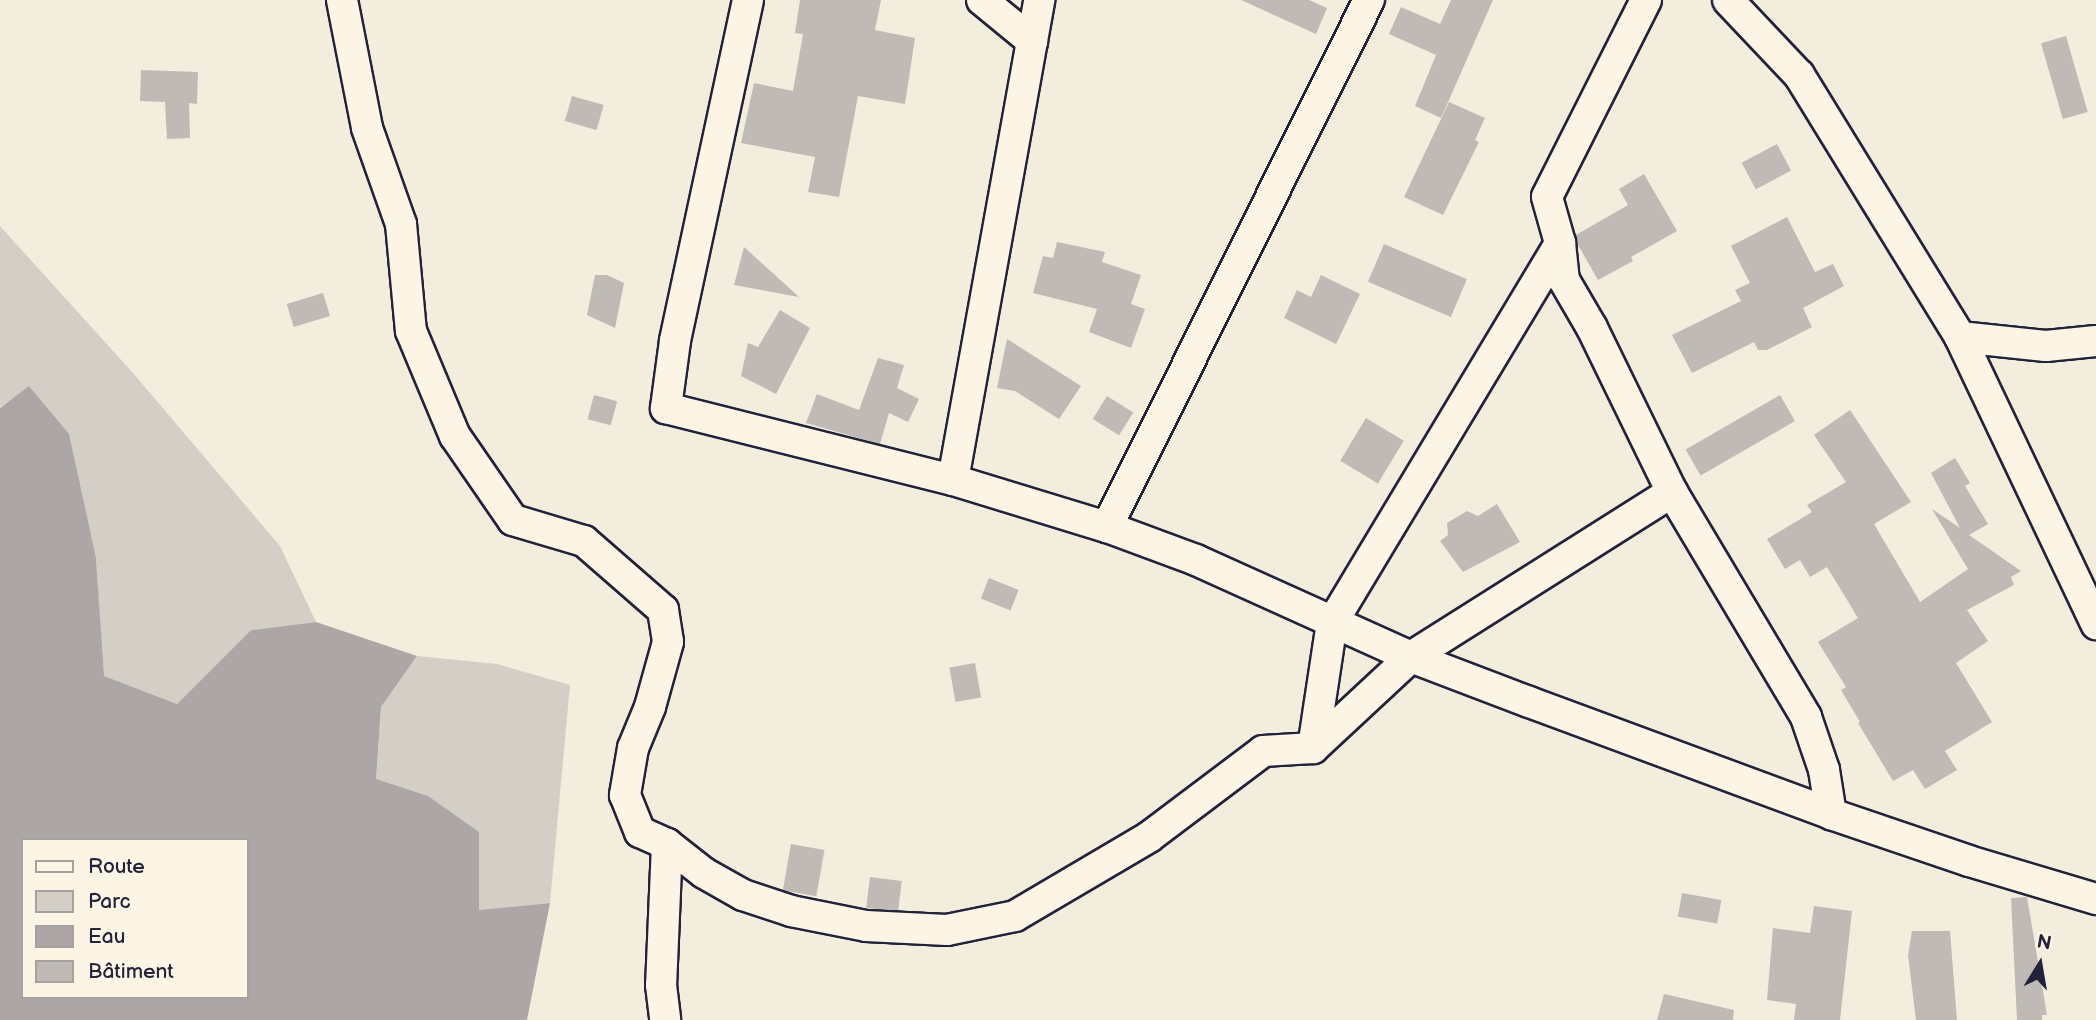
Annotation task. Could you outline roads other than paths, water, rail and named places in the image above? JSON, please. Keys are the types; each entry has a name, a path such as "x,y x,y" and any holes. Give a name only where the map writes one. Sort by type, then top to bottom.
{"street":[{"path":"342,0 367,128 401,224 411,331 455,436 513,520 584,541 663,610 668,642 650,707 633,748 625,795 640,832 667,845 704,873 743,895 791,911 866,926 947,930 1015,916 1149,837 1263,751 1313,748 1410,657 1672,492"},
{"path":"748,0 675,341 666,408 953,480 1107,527 1196,560 1410,657 1831,814 1969,861 2096,899"},
{"path":"982,0 1032,41"},
{"path":"953,480 1039,0"},
{"path":"1107,527 1369,0"},
{"path":"1646,0 1547,197 1560,243 1564,281 1592,328 1672,492 1806,717 1824,770 1831,814"},
{"path":"1728,0 1799,75 1960,337 2096,624"},
{"path":"1313,748 1332,623 1560,243"},
{"path":"1960,337 2046,346 2096,341"},
{"path":"665,1020 661,985 667,845"}],"water":[{"path":"29,386 69,434 96,558 104,676 177,704 251,630 316,622 417,656 381,707 376,779 428,796 479,832 479,910 550,903 527,1020 0,1020 0,408"}]}
